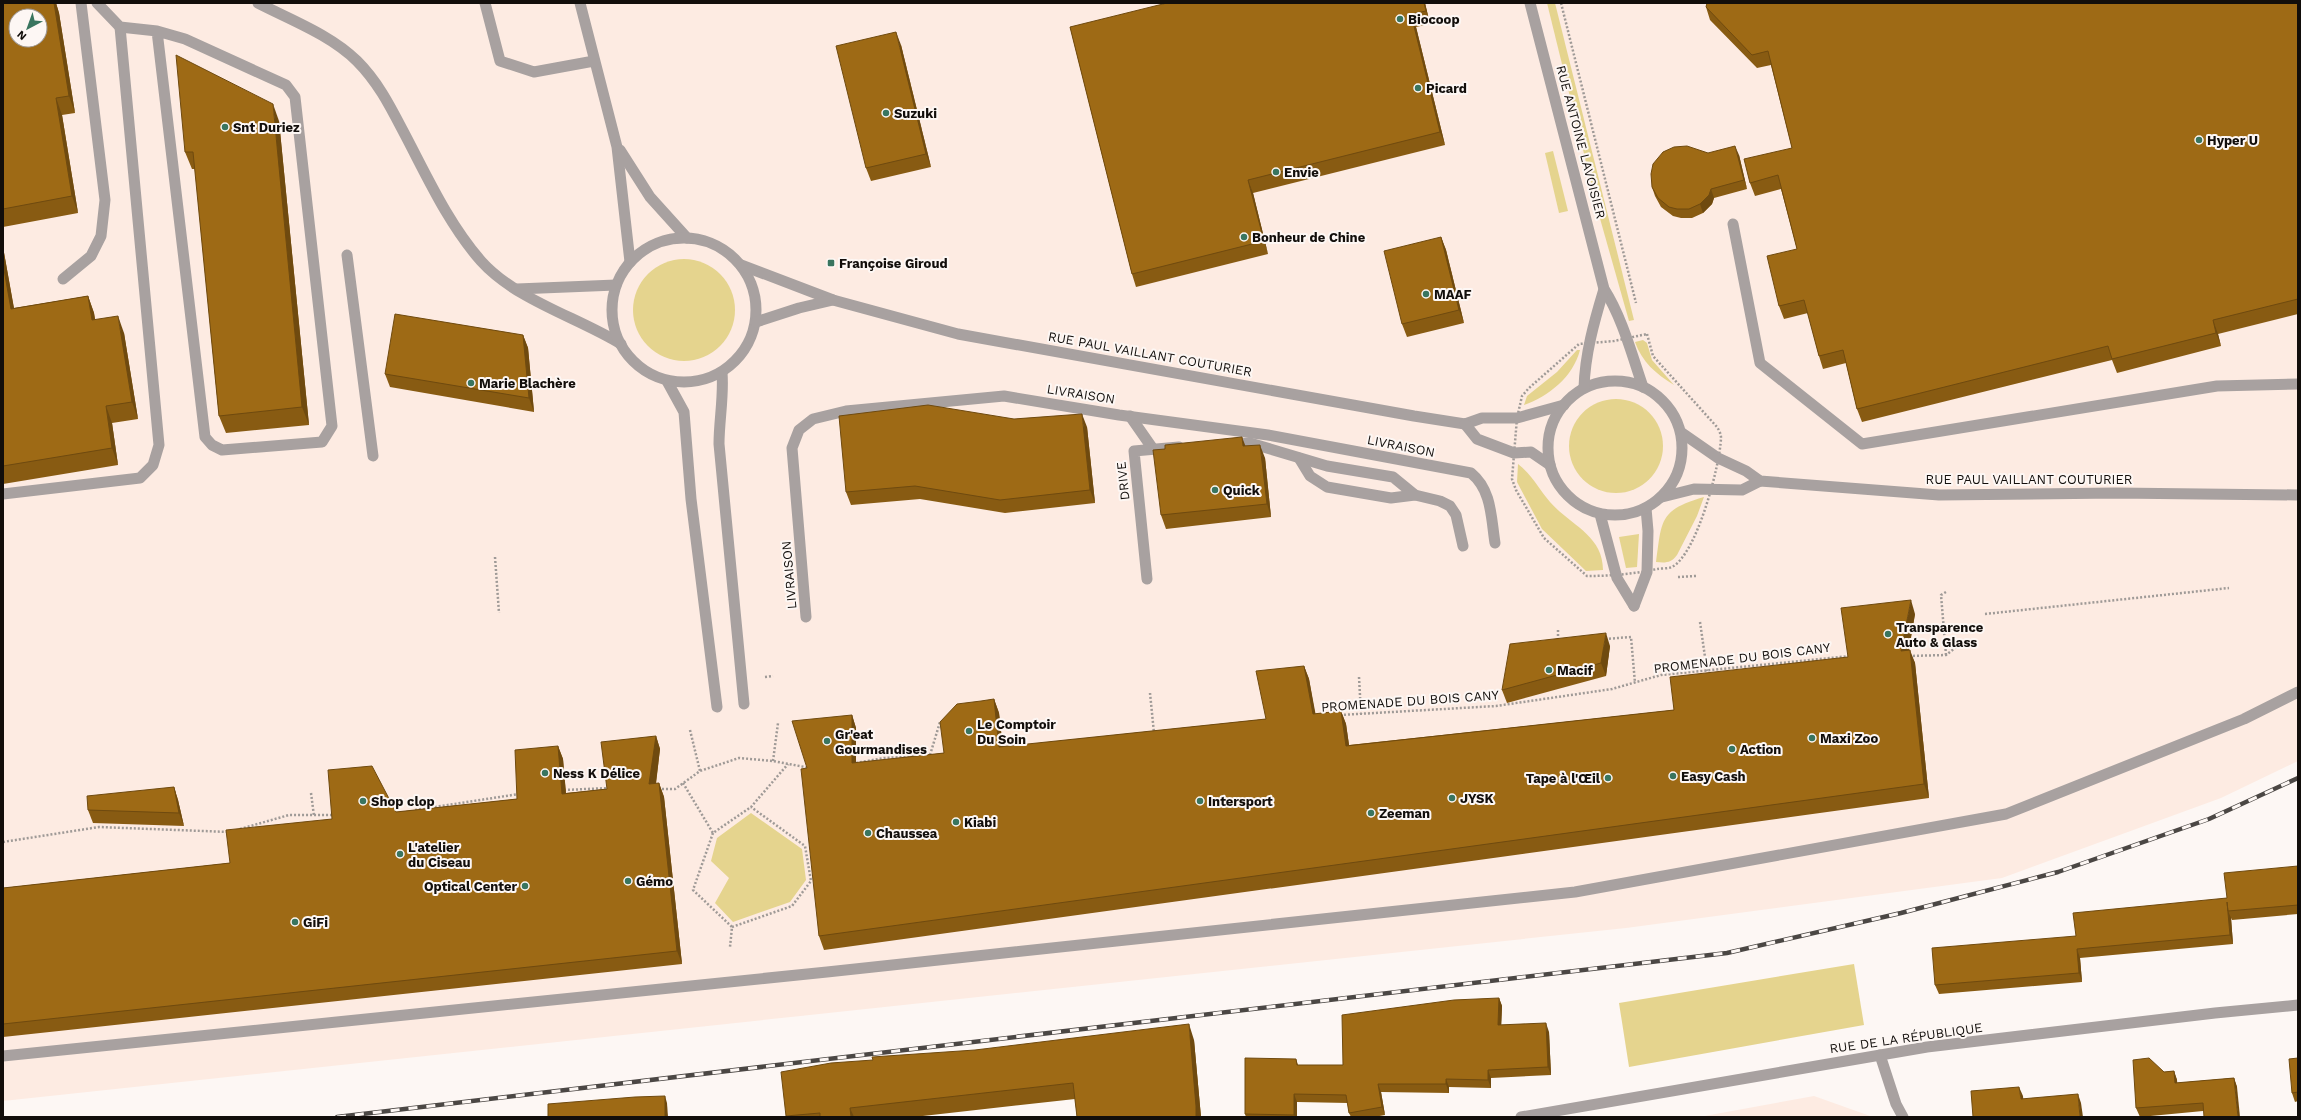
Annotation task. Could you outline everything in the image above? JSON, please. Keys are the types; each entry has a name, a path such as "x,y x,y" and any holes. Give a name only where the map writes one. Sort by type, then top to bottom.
{"street":[{"path":"63,278 91,256 101,236 105,200 81,3"},
{"path":"3,494 140,478 153,465 160,445 120,27 97,3"},
{"path":"258,3 332,42 357,60 379,85 457,232 482,262 516,289 598,330 620,344"},
{"path":"485,3 500,61 534,72 594,61"},
{"path":"580,3 594,61 618,146 630,262"},
{"name":"RUE ANTOINE LAVOISIER","path":"1530,3 1604,289 1616,308 1621,329 1643,387"},
{"path":"120,27 157,31 185,39 286,85 295,97 332,426 322,442 222,450 212,445 205,437 157,31"},
{"path":"618,146 650,197 687,238"},
{"path":"1733,224 1760,363 1862,444 2216,386 2298,384"},
{"path":"687,238 707,241 720,248 741,265 754,292 757,307 756,322 752,338 744,351 734,363 722,373 695,382 667,380 648,373 632,361 620,344 613,318 612,305 616,285 630,262 642,251 671,239 687,238"},
{"path":"347,255 373,456"},
{"name":"RUE PAUL VAILLANT COUTURIER","path":"741,265 833,300 964,335 1465,424 1482,418 1517,418 1564,405"},
{"path":"516,289 616,285"},
{"path":"1584,388 1585,364 1589,343 1604,289"},
{"name":"RUE PAUL VAILLANT COUTURIER","path":"756,322 799,308 833,300"},
{"path":"722,373 723,387 720,409 719,444 744,704"},
{"path":"667,380 684,412 691,499 717,707"},
{"path":"1604,382 1624,382 1643,387 1662,400 1675,419 1682,434 1680,467 1674,482 1662,497 1646,508 1631,514 1615,516 1600,514 1582,507 1568,496 1557,482 1550,465 1548,448 1550,431 1556,416 1564,405 1584,388 1604,382"},
{"name":"LIVRAISON","path":"806,616 792,448 799,430 813,419 846,410 1004,396 1130,416 1268,435 1471,474 1480,480 1487,492 1495,543"},
{"path":"1130,416 1153,449"},
{"path":"1465,424 1477,439 1514,452 1531,452 1550,465"},
{"name":"RUE PAUL VAILLANT COUTURIER","path":"1682,434 1718,458 1746,471 1760,481 1939,495 2116,493 2298,495"},
{"path":"1220,445 1250,444 1326,466 1393,477 1415,495"},
{"name":"DRIVE","path":"1147,579 1134,451 1190,447"},
{"path":"1299,458 1310,476 1327,487 1391,498 1415,495 1440,501 1450,506 1456,515 1463,546"},
{"path":"1662,497 1694,489 1742,490 1760,481"},
{"path":"1600,514 1618,578 1634,606 1647,572 1648,532 1646,508"},
{"path":"3,1056 835,971 1575,892 2006,814 2244,719 2298,692"},
{"name":"RUE DE LA RÉPUBLIQUE","path":"1521,1117 1880,1055 2208,1014 2298,1005"},
{"path":"1880,1055 1896,1104 1903,1117"}],"path":[{"path":"1561,3 1638,310"},
{"path":"1644,330 1647,334 1653,356 1717,427 1721,436 1720,447"},
{"path":"1633,336 1647,334"},
{"path":"1519,407 1522,396 1529,388 1579,344"},
{"path":"1513,462 1512,479 1516,490 1544,538 1587,576 1604,576"},
{"path":"1656,569 1671,567 1678,561 1703,516 1708,496"},
{"path":"495,557 500,613"},
{"path":"1678,577 1696,576"},
{"path":"1985,614 2229,588"},
{"path":"1946,592 1941,595 1946,655"},
{"path":"1700,622 1707,671"},
{"path":"1558,630 1558,644 1566,643"},
{"path":"1602,640 1631,637 1635,683"},
{"path":"1907,656 1946,655 1963,642"},
{"name":"PROMENADE DU BOIS CANY","path":"1332,716 1496,706 1612,689 1661,675 1852,656"},
{"path":"765,676 773,676"},
{"path":"1359,676 1361,714"},
{"path":"1150,693 1154,736"},
{"path":"930,755 940,722"},
{"path":"773,761 778,723"},
{"path":"690,730 700,771"},
{"path":"855,763 884,758 937,755"},
{"path":"653,789 675,789 700,771 739,758 773,761 812,768"},
{"path":"732,927 693,890 713,833 751,806 789,764"},
{"path":"683,783 713,833"},
{"path":"519,787 519,794"},
{"path":"557,790 616,788"},
{"path":"311,793 314,816"},
{"path":"412,810 527,793"},
{"path":"732,927 792,906 811,881 805,846 751,806"},
{"path":"3,842 99,827 225,833 289,815 336,815"},
{"path":"730,947 732,927"}],"shaded area":[{"path":"3,3 2298,3 2298,761 2221,798 2002,878 1626,928 3,1101"},
{"path":"1547,3 1555,3 1634,320 1629,321 1599,215"},
{"path":"1553,151 1568,211 1559,213 1545,153"},
{"path":"684,259 704,263 712,267 720,274 727,282 731,290 735,310 731,330 727,338 720,346 712,353 704,357 684,361 664,357 656,353 648,346 641,338 637,330 633,310 637,290 641,282 648,274 656,267 664,263"},
{"path":"1643,340 1647,343 1652,360 1674,385 1650,367 1642,356 1635,342"},
{"path":"1577,350 1580,350 1577,360 1566,377 1551,391 1524,405 1527,396 1557,372"},
{"path":"1616,399 1634,402 1649,413 1660,428 1663,446 1660,464 1649,479 1634,490 1616,493 1598,490 1583,479 1572,464 1569,446 1572,428 1583,413 1598,402"},
{"path":"1518,464 1531,477 1550,502 1592,539 1602,558 1603,570 1586,571 1542,529 1517,482"},
{"path":"1704,497 1697,516 1677,555 1673,560 1668,562 1656,562 1662,526 1665,519 1678,507"},
{"path":"1639,534 1637,567 1626,568 1619,537"},
{"path":"751,813 802,849 806,880 790,902 733,922 715,903 729,878 711,861 717,838"},
{"path":"1854,964 1864,1025 1629,1067 1619,1003"},
{"path":"1814,1096 1873,1117 1699,1117"}],"building":[{"path":"3,3 54,3 69,96 56,98 72,196 3,209"},
{"path":"1167,3 1424,3 1426,11 1411,14 1440,132 1248,180 1264,241 1132,274 1070,27"},
{"path":"1707,3 2298,3 2298,299 2213,320 2216,333 2112,359 2108,346 1857,409 1843,350 1819,356 1804,300 1779,306 1767,256 1797,249 1778,175 1750,183 1744,159 1792,148 1768,51 1752,55 1706,7"},
{"name":"Suzuki","path":"896,32 926,154 866,168 836,46"},
{"path":"176,55 273,104 302,407 219,416 193,152 185,152"},
{"path":"1687,146 1708,153 1735,146 1744,180 1711,189 1709,195 1700,204 1689,209 1669,207 1658,198 1652,187 1651,174 1653,164 1663,152 1674,147"},
{"name":"MAAF","path":"1441,237 1459,310 1402,324 1384,251"},
{"path":"3,264 11,309 88,296 92,320 118,316 132,402 106,406 112,448 3,466"},
{"path":"395,314 523,335 529,398 385,374"},
{"path":"928,405 1014,419 1082,414 1090,490 1000,500 915,486 846,492 839,416"},
{"name":"Quick","path":"1242,437 1243,446 1260,445 1267,504 1161,515 1153,450 1165,449 1165,445"},
{"path":"1911,600 1901,651 1910,650 1924,784 819,936 801,769 807,768 792,721 852,715 852,763 944,753 940,722 957,704 994,699 999,747 1266,719 1256,671 1304,666 1313,714 1341,711 1346,746 1674,710 1670,677 1848,657 1841,608"},
{"path":"1606,633 1601,663 1502,690 1510,644"},
{"path":"656,736 649,784 659,783 677,951 3,1024 3,888 230,863 226,830 332,819 328,770 372,766 396,812 517,799 515,750 558,746 562,794 607,789 601,742"},
{"path":"174,787 179,813 88,810 87,796"},
{"path":"2298,866 2298,905 2228,911 2227,902 2230,935 2077,949 2079,973 1935,985 1932,948 2076,936 2073,913 2227,898 2224,873"},
{"path":"1499,998 1498,1025 1546,1023 1548,1067 1488,1070 1488,1080 1446,1079 1446,1084 1378,1084 1382,1107 1349,1113 1346,1095 1294,1094 1294,1115 1245,1114 1245,1058 1296,1059 1297,1065 1343,1065 1342,1015 1454,1000"},
{"path":"1189,1024 1196,1117 1077,1117 1073,1083 850,1108 851,1117 820,1117 820,1113 786,1116 781,1072 831,1063 873,1060 872,1057 975,1050"},
{"path":"2149,1058 2164,1072 2174,1071 2175,1083 2234,1078 2238,1117 2204,1117 2203,1103 2136,1108 2133,1060"},
{"path":"2298,1058 2298,1092 2292,1093 2289,1059"},
{"path":"2019,1087 2021,1099 2078,1094 2080,1117 1973,1117 1971,1091"},
{"path":"665,1096 665,1117 548,1117 548,1104"}],"railway":[{"path":"337,1117 1727,953 1901,913 2058,872 2209,819 2298,778"}],"place":[{"name":"Biocoop","path":"1400,19"},
{"name":"Picard","path":"1418,88"},
{"name":"Suzuki","path":"886,113"},
{"name":"Snt Duriez","path":"225,127"},
{"name":"Hyper U","path":"2199,140"},
{"name":"Envie","path":"1276,172"},
{"name":"Bonheur de Chine","path":"1244,237"},
{"name":"Françoise Giroud","path":"831,263"},
{"name":"MAAF","path":"1426,294"},
{"name":"Marie Blachère","path":"471,383"},
{"name":"Quick","path":"1215,490"},
{"name":"Transparence Auto & Glass","path":"1888,634"},
{"name":"Macif","path":"1549,670"},
{"name":"Le Comptoir Du Soin","path":"969,731"},
{"name":"Maxi Zoo","path":"1812,738"},
{"name":"Gr'eat Gourmandises","path":"827,741"},
{"name":"Action","path":"1732,749"},
{"name":"Ness K Délice","path":"545,773"},
{"name":"Easy Cash","path":"1673,776"},
{"name":"Tape à l'Œil","path":"1608,778"},
{"name":"JYSK","path":"1452,798"},
{"name":"Shop clop","path":"363,801"},
{"name":"Intersport","path":"1200,801"},
{"name":"Zeeman","path":"1371,813"},
{"name":"Kiabi","path":"956,822"},
{"name":"Chaussea","path":"868,833"},
{"name":"L'atelier du Ciseau","path":"400,854"},
{"name":"Gémo","path":"628,881"},
{"name":"Optical Center","path":"525,886"},
{"name":"GiFi","path":"295,922"}]}
